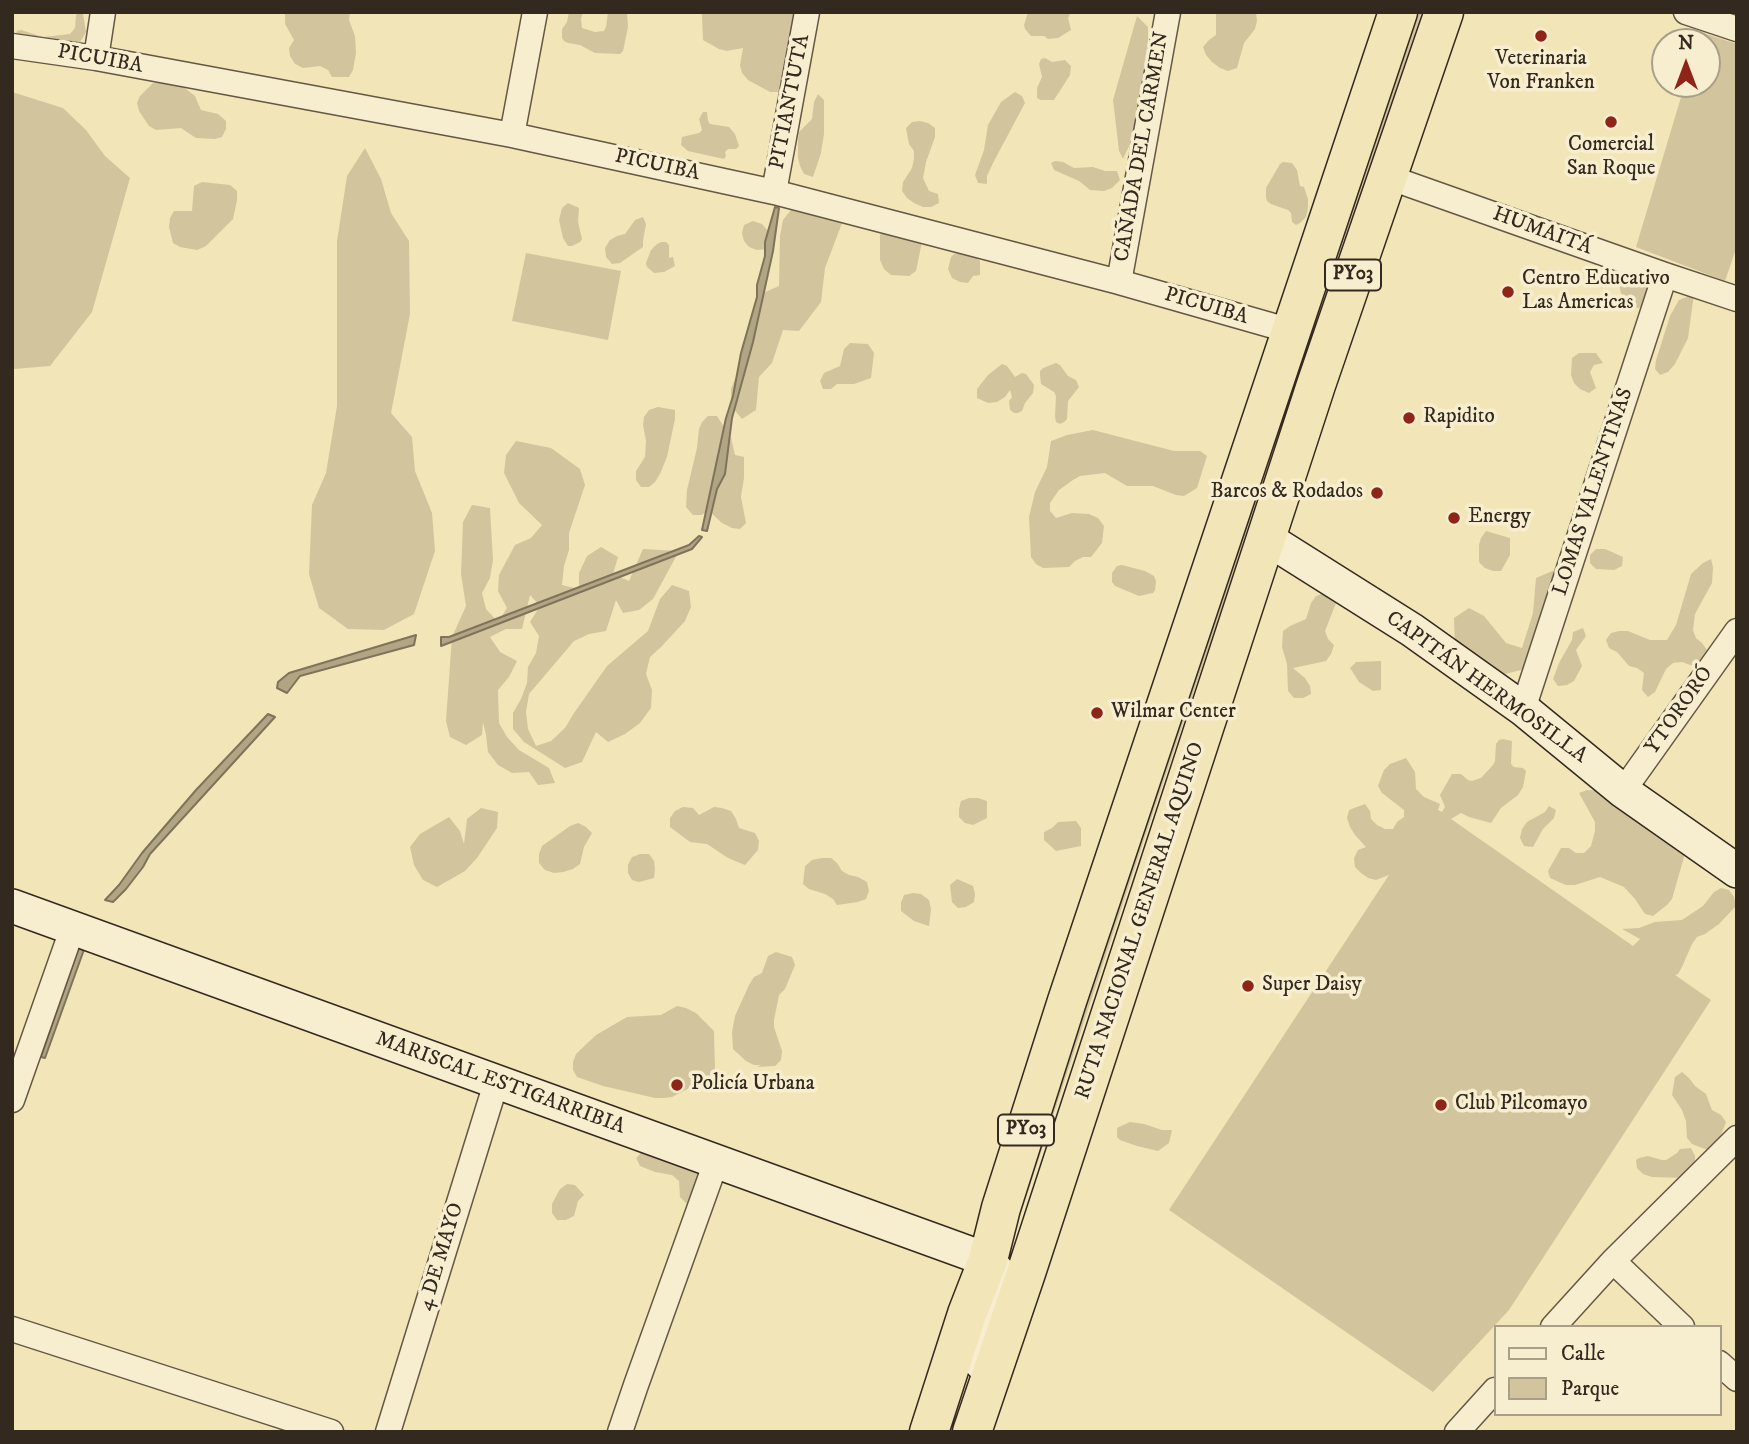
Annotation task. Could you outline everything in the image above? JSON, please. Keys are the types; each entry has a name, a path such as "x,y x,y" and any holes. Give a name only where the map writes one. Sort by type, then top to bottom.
{"highway":[{"name":"RUTA NACIONAL GENERAL AQUINO","path":"929,1432 967,1314 988,1260 1001,1208 1067,1001 1398,12"},
{"name":"RUTA NACIONAL GENERAL AQUINO","path":"972,1432 1316,384 1444,12"},
{"path":"988,1260 1012,1251 1024,1222 1049,1201"}],"street":[{"path":"96,58 103,12"},
{"path":"512,135 535,12"},
{"name":"PITIANTUTA","path":"774,192 807,12"},
{"name":"CAÑADA DEL CARMEN","path":"1119,282 1168,12"},
{"path":"1686,12 1737,29"},
{"name":"PICUIBA","path":"12,46 96,58 512,135 774,192 1119,282 1291,331"},
{"name":"HUMAITÁ","path":"1388,177 1737,299"},
{"name":"LOMAS VALENTINAS","path":"1523,709 1665,275"},
{"name":"CAPITÁN HERMOSILLA","path":"1266,538 1412,630 1523,709 1623,791 1737,871"},
{"name":"YTORORÓ","path":"1623,791 1737,631"},
{"name":"MARISCAL ESTIGARRIBIA","path":"12,906 988,1260"},
{"path":"12,1100 73,928"},
{"name":"4 DE MAYO","path":"388,1432 496,1083"},
{"path":"1555,1325 1613,1261 1737,1139"},
{"path":"620,1432 716,1162"},
{"path":"988,1260 998,1272 1000,1285 979,1353 981,1366 990,1381"},
{"path":"1613,1261 1680,1325"},
{"path":"12,1329 331,1432"},
{"path":"1721,1365 1737,1379"},
{"path":"1457,1432 1494,1391"}],"green space":[{"path":"79,12 83,14 86,32 79,44 16,35 17,31 21,30 43,37 70,34 75,28 76,15"},
{"path":"285,12 350,12 349,20 355,36 356,53 349,77 332,77 328,70 320,66 303,68 295,64 289,48 294,40 285,24"},
{"path":"569,12 583,12 582,28 595,32 604,31 608,12 627,12 628,27 623,51 620,54 595,53 564,41 562,29"},
{"path":"699,12 803,12 786,89 770,92 748,80 740,65 743,48 727,51 703,40 702,15"},
{"path":"1028,12 1071,12 1068,18 1071,30 1058,38 1031,36 1024,25"},
{"path":"1216,12 1256,12 1255,29 1244,43 1237,68 1228,71 1212,62 1203,47 1216,35"},
{"path":"1417,12 1422,12 1018,1217 1139,838"},
{"path":"1137,16 1148,27 1148,125 1130,144 1123,159 1119,151 1113,100"},
{"path":"1721,39 1737,44 1737,246 1725,281 1636,247 1681,98 1721,98"},
{"path":"1041,59 1052,62 1065,60 1071,66 1070,75 1054,100 1037,98 1037,88 1042,77 1039,64"},
{"path":"173,82 195,96 201,110 218,114 226,121 222,137 196,138 181,128 156,130 149,126 139,111 137,103 140,96 153,83"},
{"path":"12,92 63,108 86,130 105,156 130,178 92,312 50,366 14,369 12,368"},
{"path":"1015,92 1022,96 1025,103 994,161 987,176 987,184 978,183 975,175 984,150 988,125 1001,102"},
{"path":"818,94 824,100 824,134 813,177 804,174 800,166 798,140 799,132 812,119"},
{"path":"703,112 707,112 710,124 729,127 735,134 739,146 736,149 728,149 724,159 688,151 681,145 682,137 702,130 699,119"},
{"path":"920,121 935,128 935,137 923,178 929,191 938,194 939,203 931,207 914,203 902,191 903,182 914,159 906,128 912,122"},
{"path":"365,148 381,179 391,213 409,241 410,314 391,413 412,437 415,471 432,513 435,551 414,614 384,630 348,629 319,608 309,574 312,505 326,473 337,406 337,241 347,176"},
{"path":"1055,161 1074,168 1093,167 1117,171 1120,180 1104,191 1090,190 1079,181 1054,170 1051,163"},
{"path":"1283,162 1292,163 1297,170 1300,186 1304,187 1308,199 1306,217 1296,225 1292,222 1288,210 1271,204 1266,197 1266,188"},
{"path":"202,182 230,185 237,191 233,219 206,246 197,250 180,247 173,243 170,218 174,211 192,211 194,186"},
{"path":"568,203 579,208 578,222 582,239 572,246 568,246 563,238 559,220 562,208"},
{"path":"794,206 827,212 842,223 825,268 821,302 799,331 783,330 772,363 759,377 756,410 742,419 731,406 731,389 751,339 763,293 779,286 783,220"},
{"path":"643,217 646,224 643,247 620,263 612,264 606,257 605,248 610,240 625,234 635,220"},
{"path":"753,221 762,224 768,231 766,249 757,250 744,241 744,225"},
{"path":"885,227 923,237 916,271 909,276 891,275 884,269 880,260 880,235"},
{"path":"661,242 669,245 669,258 673,257 675,266 664,272 654,273 646,263 651,250"},
{"path":"526,253 621,271 608,340 512,321"},
{"path":"963,253 980,261 980,275 973,276 968,283 952,278 948,269 951,257"},
{"path":"1628,272 1648,279 1646,305 1638,308 1630,306 1621,293 1621,277"},
{"path":"1694,294 1688,338 1675,364 1668,372 1660,375 1655,369 1656,360 1670,316 1679,300"},
{"path":"850,343 868,344 874,353 871,378 823,389 820,381 824,373 840,366 844,349"},
{"path":"1579,353 1596,353 1603,363 1594,365 1590,372 1596,388 1589,393 1574,383 1571,375 1572,358"},
{"path":"1056,363 1068,376 1076,380 1079,387 1068,401 1067,419 1060,424 1055,417 1056,396 1041,384 1040,375 1043,368"},
{"path":"1002,364 1007,366 1015,377 1026,374 1034,385 1033,393 1018,413 1010,410 1010,390 997,402 988,403 977,398 977,389 988,375"},
{"path":"658,407 675,410 667,457 655,482 649,487 641,487 636,480 636,471 645,457 644,417 649,410"},
{"path":"708,416 717,416 731,438 735,455 744,457 741,497 746,523 740,529 722,523 709,511 693,515 686,507 699,429"},
{"path":"1093,430 1174,451 1200,451 1207,456 1197,488 1184,496 1153,486 1127,486 1105,473 1080,476 1059,490 1050,503 1050,511 1056,518 1072,513 1089,514 1098,518 1104,526 1102,543 1091,557 1083,557 1069,567 1043,568 1031,557 1029,517 1035,492 1047,467 1051,441"},
{"path":"516,441 551,448 580,469 585,485 569,533 569,550 562,585 579,589 579,573 587,556 601,547 618,557 613,574 629,581 643,549 679,551 653,599 639,610 623,613 616,600 606,631 589,634 574,641 529,694 526,712 528,729 536,746 551,741 565,728 607,666 648,631 660,599 672,585 689,591 691,607 685,621 650,657 646,674 652,690 651,708 640,723 608,742 596,732 582,762 565,768 524,742 513,729 513,713 527,683 528,667 536,653 539,636 530,622 540,606 530,595 522,629 506,629 490,637 500,652 517,661 498,690 499,723 519,750 549,768 555,783 538,785 529,772 512,773 498,765 488,752 483,722 482,735 466,745 450,737 446,721 452,637 466,606 461,574 463,522 472,505 490,508 493,560 490,578 482,593 486,609 498,622 507,608 498,591 499,575 515,545 531,538 542,525 519,503 504,473 506,455"},
{"path":"1486,531 1510,538 1510,555 1501,571 1485,568 1479,562 1479,545"},
{"path":"1596,549 1605,549 1623,557 1622,566 1614,570 1596,569 1590,563 1590,555"},
{"path":"1711,559 1712,583 1695,614 1693,630 1696,638 1712,657 1699,668 1682,662 1673,663 1666,669 1655,692 1648,697 1642,690 1644,673 1629,666 1617,652 1609,648 1606,640 1611,633 1628,631 1650,640 1667,640 1676,625 1691,574"},
{"path":"1122,565 1154,576 1156,581 1153,593 1139,596 1115,586 1112,573 1117,566"},
{"path":"1555,570 1554,587 1529,668 1497,676 1455,650 1454,618 1469,608 1484,616 1506,643 1522,648 1533,613 1536,578"},
{"path":"1324,593 1336,603 1325,631 1334,645 1326,661 1293,668 1305,678 1311,694 1294,698 1288,691 1287,664 1282,647 1283,631 1306,619 1311,603 1316,596"},
{"path":"1583,628 1586,636 1576,650 1582,666 1574,681 1558,686 1553,679 1559,663 1572,640 1573,632"},
{"path":"1381,661 1381,690 1373,691 1359,682 1350,668 1356,662"},
{"name":"Club Pilcomayo","path":"1499,740 1512,741 1511,764 1526,771 1523,787 1518,795 1501,808 1491,823 1461,813 1451,819 1633,946 1640,939 1622,929 1682,920 1703,906 1714,892 1721,888 1729,890 1736,906 1719,924 1697,937 1675,975 1711,1000 1509,1310 1433,1392 1169,1210 1389,875 1376,880 1368,878 1355,867 1354,858 1358,850 1366,847 1350,827 1347,818 1349,810 1365,804 1371,819 1377,825 1393,829 1404,817 1404,810 1382,793 1378,786 1384,770 1390,764 1406,758 1415,772 1416,789 1424,797 1440,804 1438,810 1442,812 1445,807 1440,795 1452,774 1461,774 1472,781 1481,778 1495,761 1496,744"},
{"path":"1587,790 1606,791 1686,850 1672,899 1653,916 1645,914 1624,887 1600,877 1575,885 1566,885 1550,878 1548,871 1561,848 1584,853 1591,846 1595,822 1579,793"},
{"path":"969,798 987,801 987,818 973,825 965,823 959,817 961,801"},
{"path":"1549,806 1556,810 1554,818 1543,829 1533,847 1524,846 1520,838 1522,829"},
{"path":"683,807 693,808 699,815 714,807 731,811 739,828 755,833 759,841 758,850 745,865 707,844 690,842 670,827 670,818 675,811"},
{"path":"481,808 498,812 497,828 477,858 465,871 437,887 423,880 414,865 410,847 420,834 449,817 460,831 464,844 467,819"},
{"path":"1076,821 1081,828 1081,846 1056,851 1044,840 1044,832 1058,822"},
{"path":"578,823 592,833 584,847 580,864 563,872 545,870 539,863 542,846"},
{"path":"649,854 655,869 654,878 639,882 632,880 628,865 632,857"},
{"path":"831,858 842,871 867,882 869,891 866,899 837,905 825,894 803,884 805,866 812,860"},
{"path":"957,879 973,886 974,902 966,907 958,908 952,902 950,885"},
{"path":"921,894 929,900 929,926 914,921 901,911 904,895"},
{"path":"776,952 792,957 795,965 785,989 779,995 774,1020 782,1051 781,1060 775,1066 757,1067 761,1065 746,1061 733,1049 732,1032 735,1016 749,985 754,977 762,973 768,956"},
{"path":"677,1006 696,1013 714,1031 715,1069 711,1077 672,1097 655,1098 577,1077 573,1070 576,1054 596,1035 627,1017 661,1015"},
{"path":"1682,1072 1706,1094 1712,1110 1726,1122 1717,1146 1710,1151 1692,1144 1687,1138 1686,1121 1672,1095 1675,1077"},
{"path":"1130,1122 1172,1130 1169,1143 1158,1151 1120,1140 1117,1137 1117,1128"},
{"path":"1691,1148 1695,1164 1685,1178 1652,1177 1637,1168 1636,1160 1639,1158 1648,1156 1666,1160 1680,1149"},
{"path":"642,1152 697,1167 699,1175 695,1204 686,1203 680,1197 679,1181 672,1175 640,1166 636,1158"},
{"path":"567,1184 575,1185 584,1195 578,1201 574,1216 557,1220 552,1213 552,1204 560,1189"}],"shaded area":[{"path":"775,207 779,208 773,251 753,342 732,418 725,474 717,489 707,531 702,530 741,353 757,297 765,242"},
{"path":"699,536 702,537 692,549 441,646 441,637 449,637 689,545"},
{"path":"416,635 414,645 300,676 287,693 277,688 278,682 289,673"},
{"path":"268,714 275,717 150,854 126,889 113,902 105,900 196,790"},
{"path":"86,944 45,1058 41,1057 79,947"}],"place":[{"name":"Veterinaria Von Franken","path":"1541,36"},
{"name":"Comercial San Roque","path":"1611,122"},
{"name":"Centro Educativo Las Americas","path":"1508,292"},
{"name":"Rapidito","path":"1409,418"},
{"name":"Barcos & Rodados","path":"1377,493"},
{"name":"Energy","path":"1454,518"},
{"name":"Wilmar Center","path":"1097,713"},
{"name":"Super Daisy","path":"1248,986"},
{"name":"Policía Urbana","path":"677,1085"},
{"name":"Club Pilcomayo","path":"1441,1105"}]}
